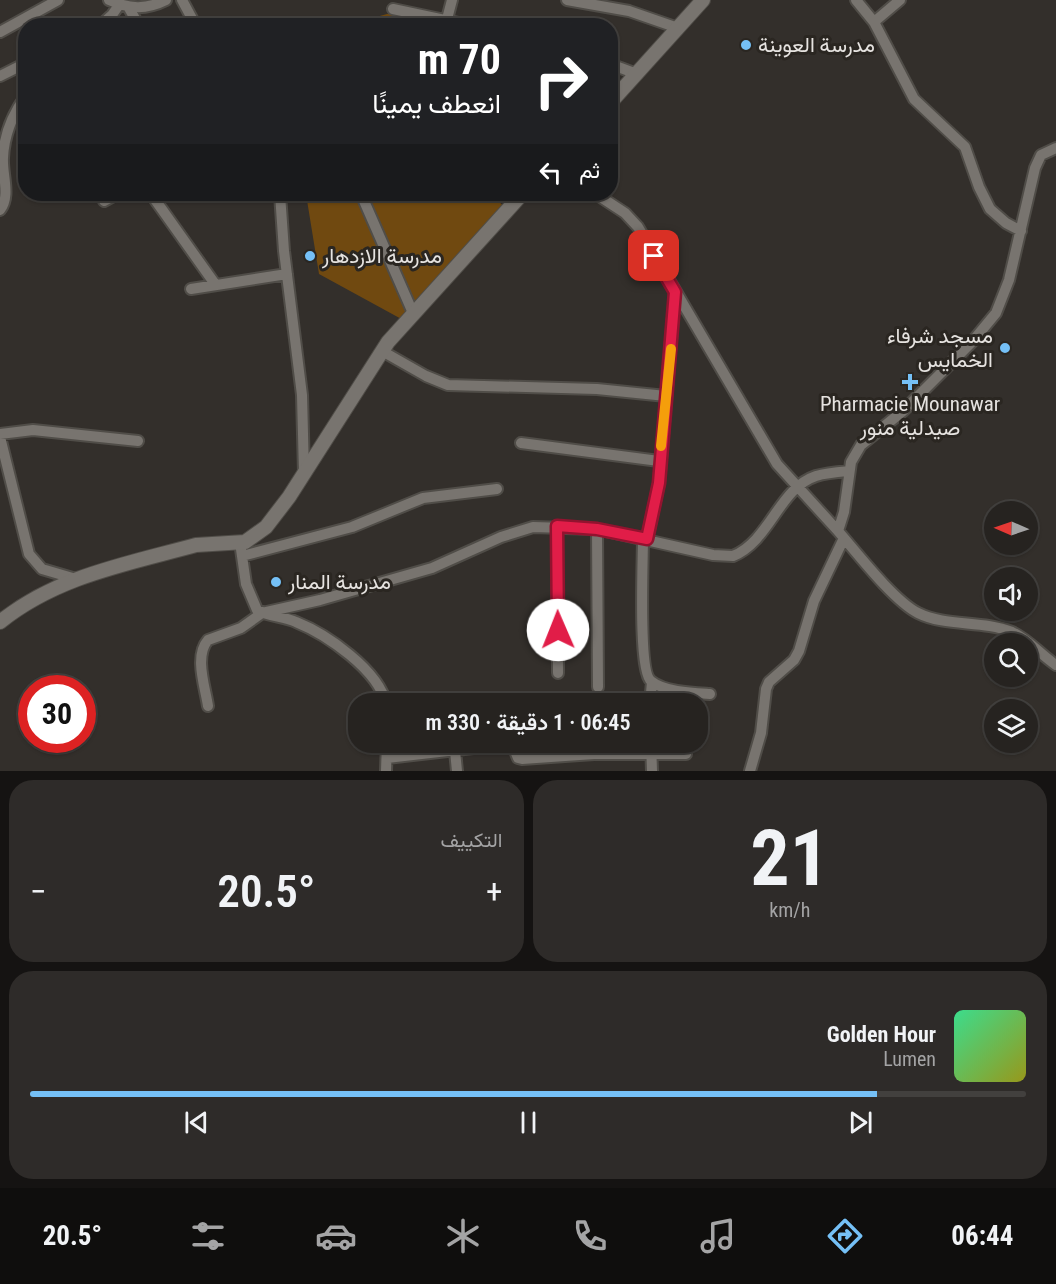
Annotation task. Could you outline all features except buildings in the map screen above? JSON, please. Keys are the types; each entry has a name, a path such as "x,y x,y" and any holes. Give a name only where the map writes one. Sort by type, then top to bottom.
{"street":[{"path":"25,18 58,0"},
{"path":"119,4 153,6 166,0"},
{"path":"182,0 192,18"},
{"path":"447,18 452,0"},
{"path":"567,0 629,11 678,28"},
{"path":"618,94 703,0"},
{"path":"856,0 874,22 914,99 965,147 979,187 990,209 1006,223 1021,231"},
{"path":"874,22 900,0"},
{"path":"109,18 119,4"},
{"path":"119,4 132,18"},
{"path":"393,9 442,18"},
{"path":"0,32 18,22"},
{"path":"0,76 18,67"},
{"path":"618,67 637,74"},
{"path":"0,210 6,197 3,175 5,139 14,111 18,106"},
{"path":"750,771 760,734 766,689 769,682 794,660 799,651 822,581 841,535 849,471 861,445 903,411 987,326 1002,301 1041,155 1056,148"},
{"path":"156,201 214,284"},
{"path":"281,201 302,395 304,473"},
{"path":"364,201 413,313"},
{"path":"241,549 266,527 304,473 382,351 413,313 516,201"},
{"path":"607,201 625,213 638,227 777,464 902,601 915,612 937,619 969,622 1012,632 1056,665"},
{"path":"191,289 287,274"},
{"path":"651,693 652,682 645,670 643,640 645,539 658,491 675,292"},
{"path":"382,351 426,376 448,385 597,389 666,396"},
{"path":"76,579 42,570 30,554 0,435 33,430 138,441"},
{"path":"521,443 659,461"},
{"path":"208,706 201,658 205,644 208,640 241,628 262,613 320,600 432,568 515,531 533,527 597,529 713,555 733,556 762,532 797,487 816,476 849,471"},
{"path":"0,622 37,595 76,579 209,542 241,549 352,527 423,498 497,489"},
{"path":"557,526 558,673"},
{"path":"597,529 598,687"},
{"path":"241,549 250,599 262,613 299,623 330,641 376,681 381,693"},
{"path":"652,682 677,690 710,694"},
{"path":"386,771 387,753"},
{"path":"387,758 436,753"},
{"path":"455,753 457,771"},
{"path":"517,753 520,759 591,753"},
{"path":"651,753 652,771"},
{"path":"680,753 686,754"}],"shaded area":[{"path":"398,11 421,18 372,18"},
{"path":"307,201 498,201 506,208 405,321 319,274"}],"slow traffic":[{"path":"661,446 671,349"}],"place":[{"name":"مدرسة العوينة","path":"746,45"},
{"name":"مدرسة الازدهار","path":"310,256"},
{"name":"مسجد شرفاء الخمايس","path":"1005,348"},
{"name":"Pharmacie Mounawar صيدلية منور","path":"910,382"},
{"name":"مدرسة المنار","path":"276,582"}],"route":[{"path":"558,630 557,526 612,531 647,539 659,483 659,461 664,429 675,292 654,256"}]}
